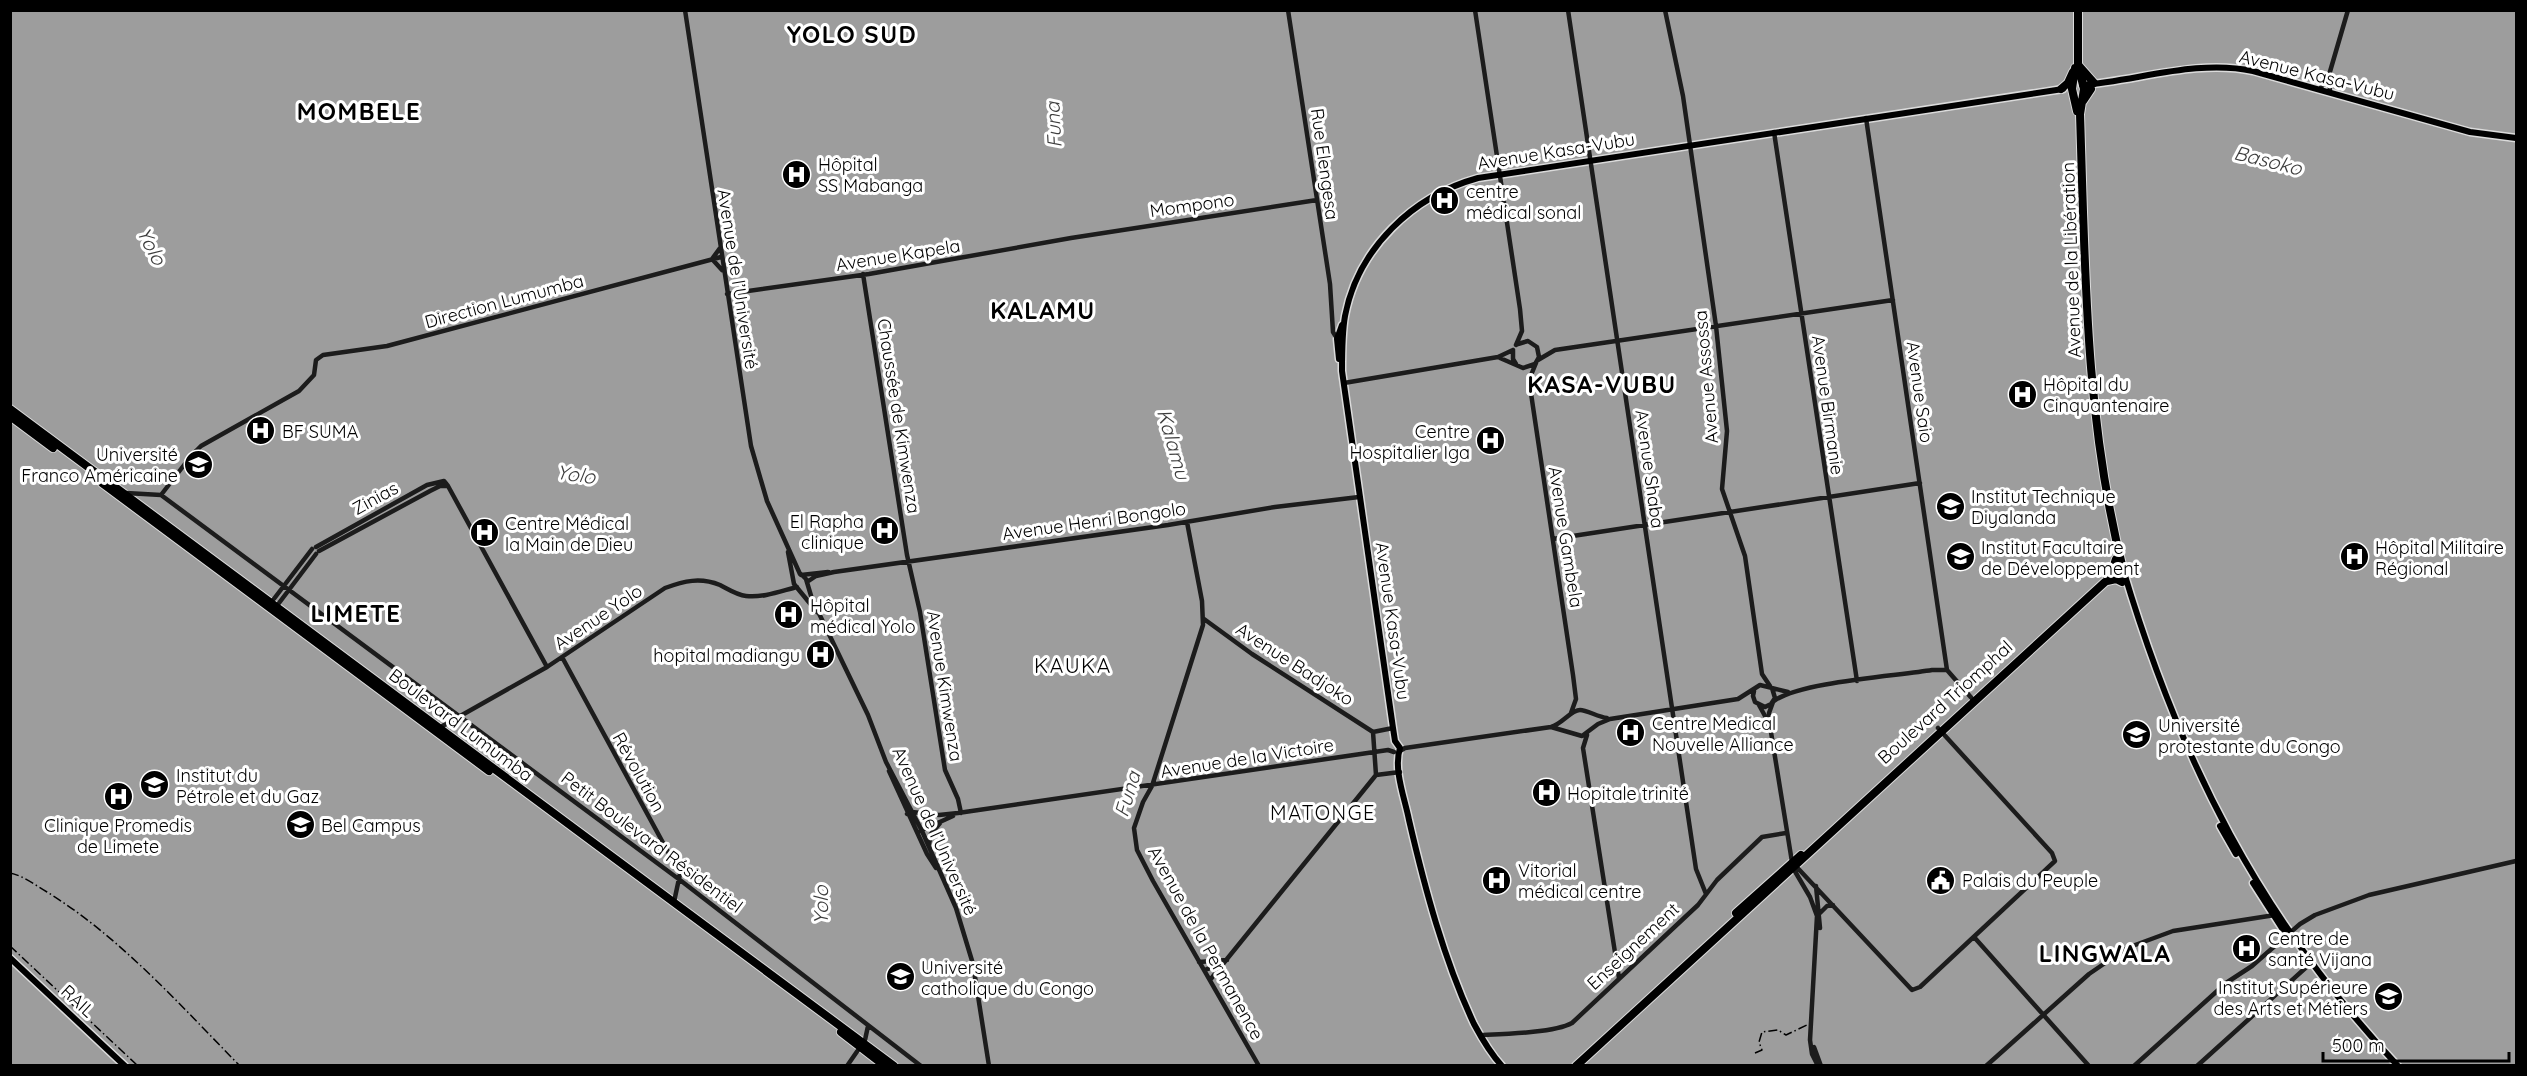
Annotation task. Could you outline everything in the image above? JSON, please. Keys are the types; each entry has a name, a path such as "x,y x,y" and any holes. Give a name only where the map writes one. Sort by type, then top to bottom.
{"highway":[{"name":"Avenue de la Libération","path":"2077,10 2077,65 2090,366 2101,459 2120,566"},
{"path":"2077,65 2093,86 2079,106 2059,90 2068,83 2077,65"},
{"name":"Boulevard Lumumba","path":"10,409 436,730 803,1001"},
{"name":"Boulevard Lumumba","path":"10,416 272,607"},
{"path":"2120,566 2113,568 2106,578 2122,582"},
{"name":"Boulevard Triomphal","path":"1576,1065 1780,881 1940,730 2120,566"},
{"name":"Boulevard Lumumba","path":"436,730 674,902 862,1045 894,1065"},
{"name":"Boulevard Triomphal","path":"1569,1065 1794,867"},
{"name":"Boulevard Lumumba","path":"862,1045 885,1065"}],"main road":[{"name":"Avenue Kasa-Vubu","path":"1502,1065 1486,1047 1455,978 1432,908 1414,842 1393,728 1342,370 1340,335 1345,316 1364,266 1376,245 1391,229 1411,211 1439,192 1468,180 1866,118 2078,89 2108,82 2203,68 2229,67 2249,70 2470,132 2517,138"},
{"path":"1342,370 1338,353 1345,316"},
{"path":"1333,322 1340,335"},
{"name":"Avenue de la Libération","path":"2120,566 2122,582 2154,679 2185,756 2228,842 2310,964 2393,1065"},
{"name":"Avenue de la Libération","path":"2120,566 2151,659 2189,756 2237,849 2275,915"},
{"name":"RAIL","path":"10,958 125,1065"},
{"name":"Avenue de la Libération","path":"2310,964 2398,1065"}],"street":[{"name":"Avenue de l’Université","path":"685,10 746,418 756,468 787,547 868,715 886,762 905,797 910,813 922,831 962,923 974,964 989,1065"},
{"name":"Rue Elengesa","path":"1288,10 1333,322"},
{"path":"1475,10 1522,331 1512,356 1529,380 1539,354 1536,346 1522,331"},
{"name":"Avenue Shaba","path":"1568,10 1696,869 1706,894"},
{"name":"Avenue Assossa","path":"1665,10 1691,145 1716,326 1726,430 1722,489 1745,556 1762,674"},
{"path":"2320,89 2329,76 2348,10"},
{"path":"2329,76 2330,92"},
{"name":"Avenue Saio","path":"1866,118 1947,670"},
{"name":"Avenue Birmanie","path":"1774,132 1857,681"},
{"name":"Mompono","path":"1071,238 1317,200"},
{"name":"Avenue Kapela","path":"727,294 863,274 1071,238"},
{"path":"720,248 712,259 724,272"},
{"name":"Direction Lumumba","path":"161,495 201,446 291,397 308,383 316,370 316,360 323,355 387,346 668,269 722,257"},
{"name":"Chaussée de Kimwenza","path":"863,274 908,562"},
{"path":"1344,383 1498,357 1524,341 1555,350 1893,300"},
{"path":"1498,357 1528,368 1555,350"},
{"name":"Avenue Gambela","path":"1529,380 1576,699"},
{"path":"272,607 284,586 316,550 380,518 439,481 448,486 547,667"},
{"path":"1553,539 1920,483"},
{"name":"Zinias","path":"316,550 377,512 429,488"},
{"path":"123,493 161,495"},
{"name":"Petit Boulevard Résidentiel","path":"161,495 680,880 752,934 815,986 921,1065"},
{"name":"Avenue Henri Bongolo","path":"834,572 1187,522 1275,507 1359,497"},
{"path":"377,512 380,518"},
{"name":"Avenue de la Permanence","path":"1187,522 1204,619 1152,786 1146,794 1134,828 1135,844 1199,962 1206,970 1259,1065"},
{"name":"Avenue de l’Université","path":"787,547 793,579 822,619"},
{"path":"272,607 289,589 316,550"},
{"name":"Avenue Kimwenza","path":"908,562 920,612 945,770 958,799 960,813"},
{"path":"783,590 793,579 801,575 834,572"},
{"name":"Avenue Yolo","path":"436,730 457,716 547,667 665,588 695,580 716,584 743,596 763,596 797,587 802,588 816,576 834,572"},
{"name":"Avenue Badjoko","path":"1204,619 1252,654 1372,732"},
{"name":"Révolution","path":"562,657 680,874 680,880"},
{"path":"1738,699 1765,707 1788,692 1932,670 1947,670 1973,700"},
{"path":"1769,726 1764,712 1753,696 1762,674 1775,695 1769,713 1769,726 1785,834 1794,867 1816,911 1818,927"},
{"path":"1551,727 1582,736 1610,719 1738,699 1760,685 1788,692"},
{"path":"1576,699 1593,720 1583,745 1619,978"},
{"path":"1551,727 1567,719 1576,699"},
{"path":"1571,713 1587,713 1610,719"},
{"path":"1567,719 1567,726 1583,745"},
{"name":"Avenue de la Victoire","path":"960,813 1551,727"},
{"path":"1376,775 1372,732 1393,728"},
{"path":"1794,867 1811,880 1912,990 1920,987 2054,863 2055,859 1940,730"},
{"path":"886,762 927,854 940,872"},
{"path":"1210,980 1376,775 1400,772"},
{"path":"1144,787 1146,794"},
{"path":"905,797 921,813"},
{"path":"910,813 939,815 960,813"},
{"path":"916,830 922,831 960,813"},
{"path":"929,847 931,834 941,821"},
{"name":"Enseignement","path":"1480,1035 1567,1025 1619,978 1762,837 1785,834"},
{"path":"2134,1065 2226,982 2252,966 2288,934 2315,915 2367,896 2517,861"},
{"path":"674,902 680,880"},
{"path":"1806,889 1811,880"},
{"path":"1816,886 1820,913 1810,1040 1812,1054 1820,1065"},
{"path":"1806,889 1829,900"},
{"path":"1820,913 1827,906 1833,905"},
{"path":"1986,1065 2103,962 2140,942 2193,926 2275,915"},
{"path":"1974,937 2089,1065"},
{"path":"1206,970 1216,960"},
{"path":"1199,962 1227,960"},
{"path":"2197,1065 2310,964"},
{"path":"1206,970 1223,965"},
{"path":"847,1065 862,1045 868,1026"},
{"path":"1486,1047 1490,1040 1500,1034"}],"water":[{"path":"11,11 2516,11 2516,1065 11,1066"}],"railway":[{"path":"10,873 25,878 100,930 172,996 240,1066"},
{"path":"10,946 138,1066"},
{"path":"1755,1053 1762,1050 1759,1042 1762,1032 1778,1030 1786,1035 1809,1024"}],"place":[{"name":"Hôpital SS Mabanga","path":"797,174"},
{"name":"centre médical sonal","path":"1445,201"},
{"name":"Hôpital du Cinquantenaire","path":"2022,394"},
{"name":"BF SUMA","path":"261,431"},
{"name":"Centre Hospitalier Iga","path":"1491,441"},
{"name":"Université Franco Américaine","path":"199,464"},
{"name":"Institut Technique Diyalanda","path":"1950,506"},
{"name":"El Rapha clinique","path":"885,531"},
{"name":"Centre Médical la Main de Dieu","path":"484,533"},
{"name":"Institut Facultaire de Développement","path":"1960,557"},
{"name":"Hôpital Militaire Régional","path":"2354,557"},
{"name":"Hôpital médical Yolo","path":"789,615"},
{"name":"hopital madiangu","path":"821,655"},
{"name":"Centre Medical Nouvelle Alliance","path":"1631,733"},
{"name":"Université protestante du Congo","path":"2137,735"},
{"name":"Institut du Pétrole et du Gaz","path":"155,785"},
{"name":"Hopitale trinité","path":"1546,793"},
{"name":"Clinique Promedis de Limete","path":"118,796"},
{"name":"Bel Campus","path":"300,825"},
{"name":"Vitorial médical centre","path":"1497,880"},
{"name":"Palais du Peuple","path":"1941,880"},
{"name":"Centre de santé Vijana","path":"2247,948"},
{"name":"Université catholique du Congo","path":"900,977"},
{"name":"Institut Supérieure des Arts et Métiers","path":"2389,997"}],"district":[{"name":"YOLO SUD","path":"852,34"},
{"name":"MOMBELE","path":"359,111"},
{"name":"KALAMU","path":"1043,310"},
{"name":"KASA-VUBU","path":"1602,384"},
{"name":"LIMETE","path":"356,613"},
{"name":"KAUKA","path":"1073,665"},
{"name":"MATONGE","path":"1323,812"},
{"name":"LINGWALA","path":"2105,953"}],"water label":[{"name":"Funa","path":"1053,125"},
{"name":"Basoko","path":"2268,160"},
{"name":"Yolo","path":"152,246"},
{"name":"Kalamu","path":"1174,444"},
{"name":"Yolo","path":"576,474"},
{"name":"Funa","path":"1127,794"},
{"name":"Yolo","path":"820,905"}]}
